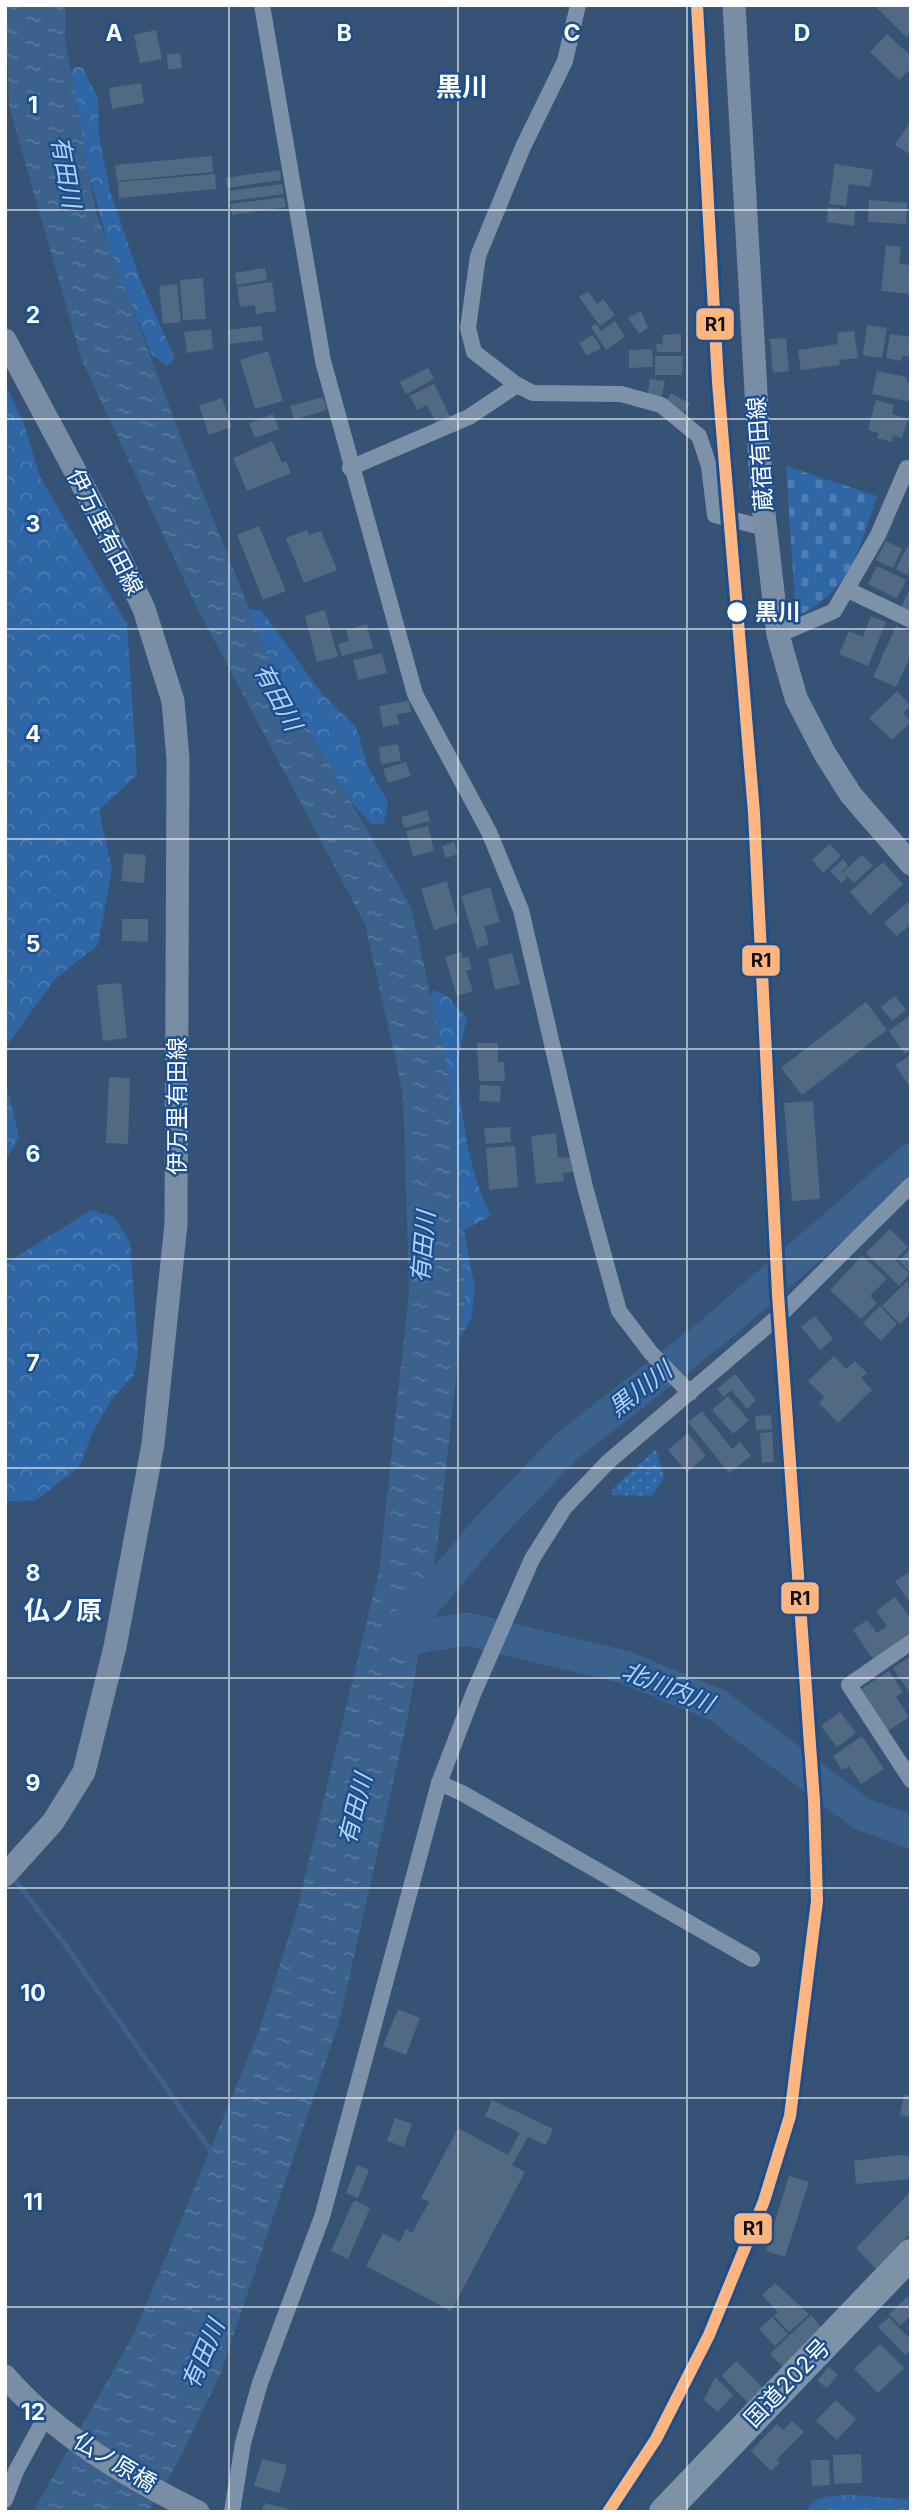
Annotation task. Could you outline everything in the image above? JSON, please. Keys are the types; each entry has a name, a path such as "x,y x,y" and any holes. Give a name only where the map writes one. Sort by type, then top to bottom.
{"highway":[{"name":"国道202号","path":"664,2512 911,2253"}],"main road":[{"name":"蔵宿有田線","path":"734,5 765,528 778,635 796,698 825,754 851,795 911,864"},
{"name":"伊万里有田線","path":"5,340 105,527 144,609 173,701 178,772 176,1224 153,1444 115,1647 84,1772 53,1822 5,1875"},
{"name":"仏ノ原橋","path":"5,2376 51,2421 78,2442 198,2512"}],"street":[{"path":"262,5 323,360 350,468 415,694 489,832 521,910 585,1186 619,1311 651,1353 688,1389"},
{"path":"578,5 565,61 523,148 478,256 468,328 474,352 516,385 533,393 621,394 661,405 699,436 709,466 715,515 765,528"},
{"path":"350,468 469,418 516,385"},
{"path":"778,635 834,611 878,535 909,463"},
{"path":"848,590 911,620"},
{"path":"232,2512 243,2442 260,2384 322,2217 439,1783 474,1692 532,1559 565,1507 608,1462 688,1389 780,1315 911,1185"},
{"path":"908,1769 849,1685 911,1642"},
{"path":"439,1783 462,1793 752,1958"},
{"path":"5,2500 16,2471 51,2421"}],"green space":[{"path":"75,67 82,67 98,98 99,136 110,191 142,285 175,358 167,366 152,355 112,259 83,151 78,108 68,75"},
{"path":"5,383 23,421 40,477 127,624 137,775 99,810 112,869 98,945 55,979 8,1044 5,1054"},
{"path":"786,466 877,496 858,550 841,582 814,607 796,616"},
{"path":"247,610 261,610 323,695 356,727 368,767 388,802 384,824 371,824 355,806 293,716"},
{"path":"433,990 447,996 467,1018 459,1061 461,1099 471,1162 491,1216 464,1230 475,1288 471,1320 451,1351 426,1012"},
{"path":"5,1079 19,1137 5,1162"},
{"path":"91,1210 114,1217 130,1243 138,1353 134,1375 112,1399 93,1432 79,1467 36,1500 5,1502 5,1264"},
{"path":"656,1449 664,1477 652,1496 613,1495 611,1490"},
{"path":"854,2495 911,2500 911,2512 806,2512 820,2499"}],"water":[{"name":"有田川","path":"5,5 66,5 65,38 96,212 186,451 270,661 411,907 452,1090 465,1300 437,1546 407,1721 340,2019 221,2372 179,2460 148,2512 33,2512 134,2334 259,2031 297,1910 379,1571 409,1291 403,1093 365,924 197,608 81,358 9,106"}],"building":[{"path":"874,5 911,5 911,32 906,37"},
{"path":"156,30 162,59 140,63 134,35"},
{"path":"887,34 911,56 911,68 899,80 870,52"},
{"path":"180,53 182,68 168,70 167,55"},
{"path":"141,83 144,103 112,109 109,88"},
{"path":"911,121 911,155 895,145"},
{"path":"212,156 213,172 117,181 115,165"},
{"path":"835,164 873,170 870,187 849,184 846,206 829,204"},
{"path":"280,170 281,180 227,188 226,178"},
{"path":"215,174 216,189 119,198 118,182"},
{"path":"282,184 284,194 230,201 228,191"},
{"path":"284,197 286,207 232,215 230,204"},
{"path":"869,200 907,203 906,224 868,222"},
{"path":"828,207 855,211 854,226 827,222"},
{"path":"886,245 901,247 899,264 911,265 911,294 881,291"},
{"path":"265,268 267,280 237,285 235,273"},
{"path":"203,278 206,319 183,320 180,280"},
{"path":"272,282 276,311 256,314 255,305 240,307 237,287"},
{"path":"177,284 181,322 163,324 159,286"},
{"path":"588,291 597,304 603,299 615,315 600,326 579,297"},
{"path":"641,311 648,328 639,334 628,318"},
{"path":"615,321 625,337 606,350 591,327 596,324 601,331"},
{"path":"867,325 887,328 882,358 863,355"},
{"path":"261,326 263,340 230,344 228,330"},
{"path":"211,329 213,349 187,353 184,332"},
{"path":"854,331 858,358 839,360 840,365 801,370 798,350 838,344 837,333"},
{"path":"681,334 681,352 657,352 656,344 663,344 662,335"},
{"path":"890,334 911,337 911,357 902,356 901,361 886,358"},
{"path":"593,335 601,348 587,356 579,343"},
{"path":"786,338 789,371 773,373 770,339"},
{"path":"652,349 653,367 629,368 629,350"},
{"path":"268,351 283,401 255,409 240,360"},
{"path":"655,356 683,356 682,375 655,375"},
{"path":"428,368 434,379 406,394 400,382"},
{"path":"877,371 907,377 907,382 911,383 911,402 872,394"},
{"path":"650,379 665,381 661,401 647,398"},
{"path":"434,384 452,421 438,427 427,405 417,410 410,396"},
{"path":"671,393 690,404 682,416 664,405"},
{"path":"323,397 327,410 294,420 290,406"},
{"path":"222,398 232,427 209,435 199,406"},
{"path":"876,400 894,405 892,414 908,419 902,438 893,436 892,442 877,438 879,433 868,430"},
{"path":"273,414 279,429 255,438 249,423"},
{"path":"272,441 282,463 286,461 291,473 247,491 233,458"},
{"path":"259,526 286,591 263,600 237,535"},
{"path":"307,530 309,535 321,531 337,570 304,583 286,538"},
{"path":"886,541 902,549 893,568 876,560"},
{"path":"907,547 911,548 911,569 907,575 896,569"},
{"path":"877,566 906,580 897,599 868,584"},
{"path":"911,586 911,612 901,608"},
{"path":"325,610 338,657 317,662 305,616"},
{"path":"871,616 886,622 868,666 839,654 849,631 863,637"},
{"path":"367,624 373,648 342,656 338,644 349,641 346,630"},
{"path":"896,626 911,633 911,655 896,687 873,677"},
{"path":"382,653 387,673 358,680 353,660"},
{"path":"897,691 911,706 903,713 911,722 892,740 869,718"},
{"path":"409,701 411,712 397,714 399,724 383,727 379,706"},
{"path":"398,744 401,761 381,764 379,747"},
{"path":"406,762 411,776 388,783 383,769"},
{"path":"427,810 430,821 404,828 401,817"},
{"path":"428,826 434,851 413,856 406,831"},
{"path":"454,842 458,854 446,858 442,846"},
{"path":"830,844 841,856 823,873 812,860"},
{"path":"124,853 146,855 144,883 121,881"},
{"path":"862,855 873,866 854,883 843,872"},
{"path":"843,859 848,866 842,871 847,877 841,883 830,871"},
{"path":"883,862 903,884 870,915 850,892"},
{"path":"447,881 458,922 434,930 421,889"},
{"path":"490,887 500,922 484,926 489,944 477,948 461,896"},
{"path":"911,899 911,924 897,936 884,923"},
{"path":"122,919 148,919 148,942 122,941"},
{"path":"461,952 463,958 468,956 472,969 466,971 473,991 457,996 445,957"},
{"path":"512,953 520,984 495,990 488,959"},
{"path":"121,983 127,1038 103,1041 97,985"},
{"path":"895,996 906,1010 892,1021 881,1007"},
{"path":"866,1002 887,1030 802,1095 781,1068"},
{"path":"911,1015 911,1049 905,1054 889,1031"},
{"path":"477,1043 498,1043 498,1062 504,1062 505,1081 479,1081"},
{"path":"911,1055 911,1088 895,1065"},
{"path":"109,1077 130,1078 128,1144 106,1143"},
{"path":"480,1085 501,1086 500,1102 479,1101"},
{"path":"813,1101 820,1199 792,1201 784,1103"},
{"path":"510,1127 511,1142 486,1144 484,1128"},
{"path":"556,1133 558,1158 572,1157 574,1172 563,1173 564,1181 536,1184 531,1136"},
{"path":"515,1146 518,1187 489,1190 486,1148"},
{"path":"890,1229 908,1247 895,1260 910,1274 899,1286 866,1253"},
{"path":"911,1248 911,1273 899,1261"},
{"path":"862,1256 887,1279 870,1296 877,1303 861,1319 830,1290"},
{"path":"908,1280 911,1313 900,1324 882,1306"},
{"path":"880,1306 897,1324 881,1341 863,1323"},
{"path":"815,1316 833,1339 820,1350 801,1327"},
{"path":"834,1356 846,1369 855,1361 867,1373 861,1378 872,1390 838,1423 819,1403 824,1397 808,1381"},
{"path":"735,1374 756,1400 747,1409 731,1390 724,1397 717,1389"},
{"path":"728,1396 749,1420 733,1434 712,1410"},
{"path":"702,1411 732,1449 740,1442 751,1456 729,1473 688,1422"},
{"path":"771,1415 772,1429 756,1430 755,1416"},
{"path":"772,1432 774,1462 762,1463 760,1433"},
{"path":"688,1433 706,1456 687,1472 668,1450"},
{"path":"911,1571 911,1604 895,1581"},
{"path":"895,1597 911,1618 911,1632 873,1659 853,1630 867,1620 877,1633 887,1626 876,1611"},
{"path":"911,1656 911,1695 893,1668"},
{"path":"889,1671 903,1692 896,1697 909,1717 885,1733 858,1691"},
{"path":"840,1712 856,1733 837,1747 821,1726"},
{"path":"862,1736 884,1769 861,1784 849,1766 842,1770 833,1756"},
{"path":"398,2009 420,2018 406,2055 383,2046"},
{"path":"904,2094 911,2096 911,2117 900,2115"},
{"path":"492,2100 553,2129 546,2145 528,2137 512,2165 525,2172 451,2311 366,2266 383,2233 400,2242 406,2229 412,2233 429,2202 421,2198 458,2128 508,2155 520,2133 485,2116"},
{"path":"395,2118 412,2124 404,2147 387,2141"},
{"path":"898,2155 911,2156 911,2179 856,2184 854,2161"},
{"path":"357,2165 369,2170 358,2198 346,2193"},
{"path":"789,2176 809,2182 785,2257 766,2251"},
{"path":"911,2191 911,2233 876,2269 856,2248"},
{"path":"354,2200 370,2208 348,2259 331,2251"},
{"path":"775,2283 809,2314 789,2332 774,2316 778,2312 762,2295"},
{"path":"907,2297 911,2301 911,2315 900,2326 889,2314"},
{"path":"811,2315 824,2330 784,2368 770,2354"},
{"path":"772,2317 788,2334 775,2346 759,2329"},
{"path":"889,2317 911,2340 911,2350 905,2355 878,2327"},
{"path":"880,2344 904,2368 878,2393 854,2369"},
{"path":"736,2361 763,2388 748,2403 722,2376"},
{"path":"828,2367 838,2374 827,2388 817,2381"},
{"path":"715,2377 733,2395 718,2412 704,2400"},
{"path":"836,2400 856,2419 837,2440 816,2421"},
{"path":"792,2421 804,2432 777,2459 780,2463 771,2471 751,2451 777,2424 783,2430"},
{"path":"861,2454 862,2483 834,2484 833,2455"},
{"path":"262,2459 287,2465 279,2493 254,2486"},
{"path":"811,2460 829,2460 830,2485 812,2486"},
{"path":"264,2503 290,2509 290,2512 262,2512"}],"waterway":[{"name":"黒川川","path":"400,1632 489,1527 566,1447 713,1332 911,1160"},
{"name":"北川内川","path":"392,1641 467,1629 624,1667 717,1705 862,1814 911,1832"},
{"path":"12,1876 66,1946 213,2154"}],"transit line":[{"name":"R1","path":"608,2512 656,2439 709,2335 764,2201 790,2116 817,1901 814,1801 778,1294 754,813 718,382 697,5"}],"place":[{"name":"黒川","path":"737,612"}],"district":[{"name":"黒川","path":"462,86"},
{"name":"仏ノ原","path":"63,1610"}]}
